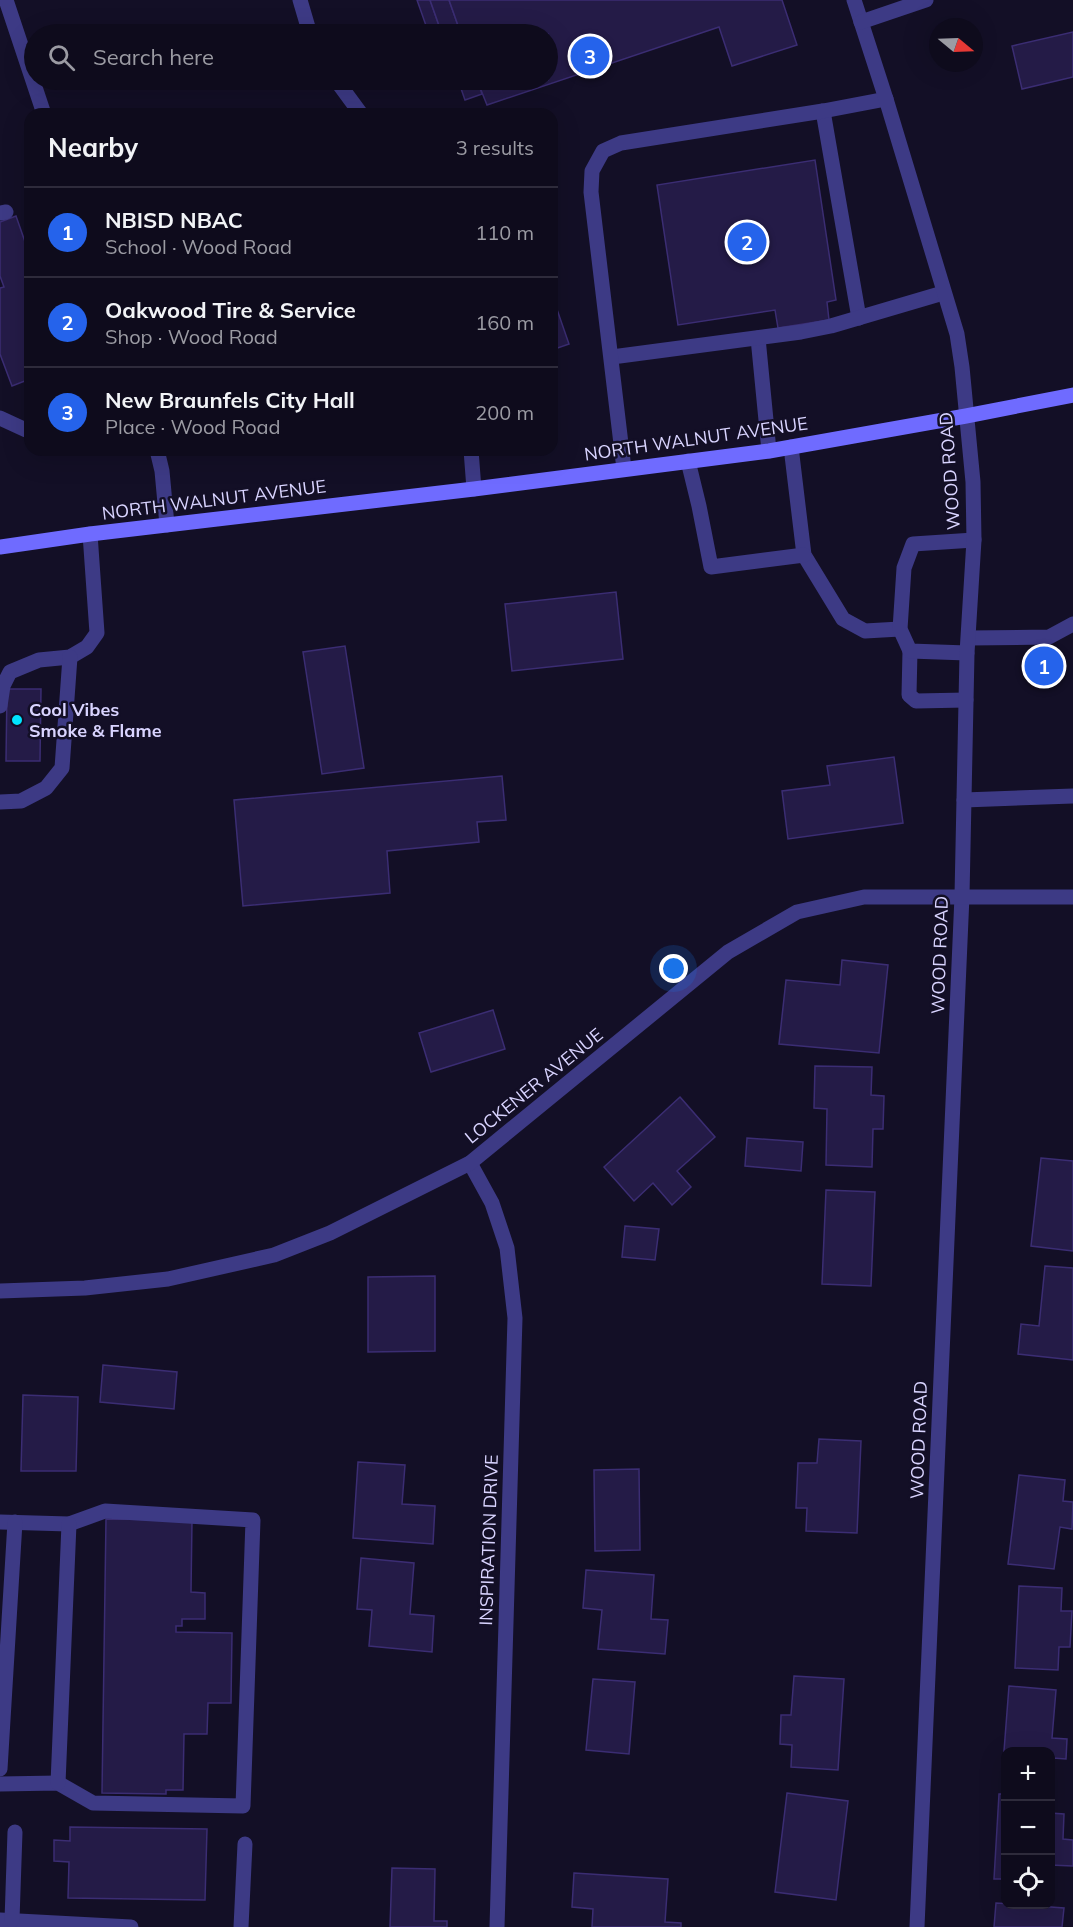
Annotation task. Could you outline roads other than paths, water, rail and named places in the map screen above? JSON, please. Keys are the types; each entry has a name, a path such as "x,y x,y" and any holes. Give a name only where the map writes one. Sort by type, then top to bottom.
{"main road":[{"name":"NORTH WALNUT AVENUE","path":"0,547 769,451 1073,395"}],"street":[{"path":"6,0 24,54"},
{"path":"300,0 307,24"},
{"name":"WOOD ROAD","path":"854,0 957,334 973,482 974,540 966,700 962,896 917,1927"},
{"path":"861,22 926,0"},
{"path":"36,90 42,108"},
{"path":"343,90 357,108"},
{"path":"624,468 591,181 592,171 603,151 621,143 886,99"},
{"path":"823,111 859,318"},
{"path":"612,357 811,330 944,293"},
{"path":"758,338 769,451"},
{"path":"0,418 24,429"},
{"path":"791,447 804,555 843,619 865,631 900,629"},
{"path":"158,456 167,525"},
{"path":"471,456 474,489"},
{"path":"688,461 711,567 804,555"},
{"path":"0,706 3,686 10,672 39,660 70,657 87,647 97,633 90,534"},
{"path":"966,700 916,701 909,695 910,651 900,629 904,568 913,544 974,540"},
{"path":"910,651 1049,637 1073,624"},
{"path":"0,802 21,801 46,788 62,768 70,657"},
{"path":"964,800 1073,796"},
{"name":"LOCKENER AVENUE","path":"0,1291 85,1288 168,1279 274,1255 330,1233 470,1163 728,952 797,912 864,897 1073,897"},
{"name":"INSPIRATION DRIVE","path":"470,1163 492,1203 507,1248 515,1318 497,1927"},
{"path":"0,1769 8,1522 69,1524 105,1511 253,1520 243,1806 93,1803 58,1783 0,1784"},
{"path":"58,1783 69,1524"},
{"path":"15,1832 6,1920 131,1927"},
{"path":"241,1927 245,1844"}],"place":[{"name":"New Braunfels City Hall","path":"590,56"},
{"name":"Oakwood Tire & Service","path":"747,242"},
{"name":"NBISD NBAC","path":"1044,666"},
{"name":"Cool Vibes Smoke & Flame","path":"17,720"}]}
